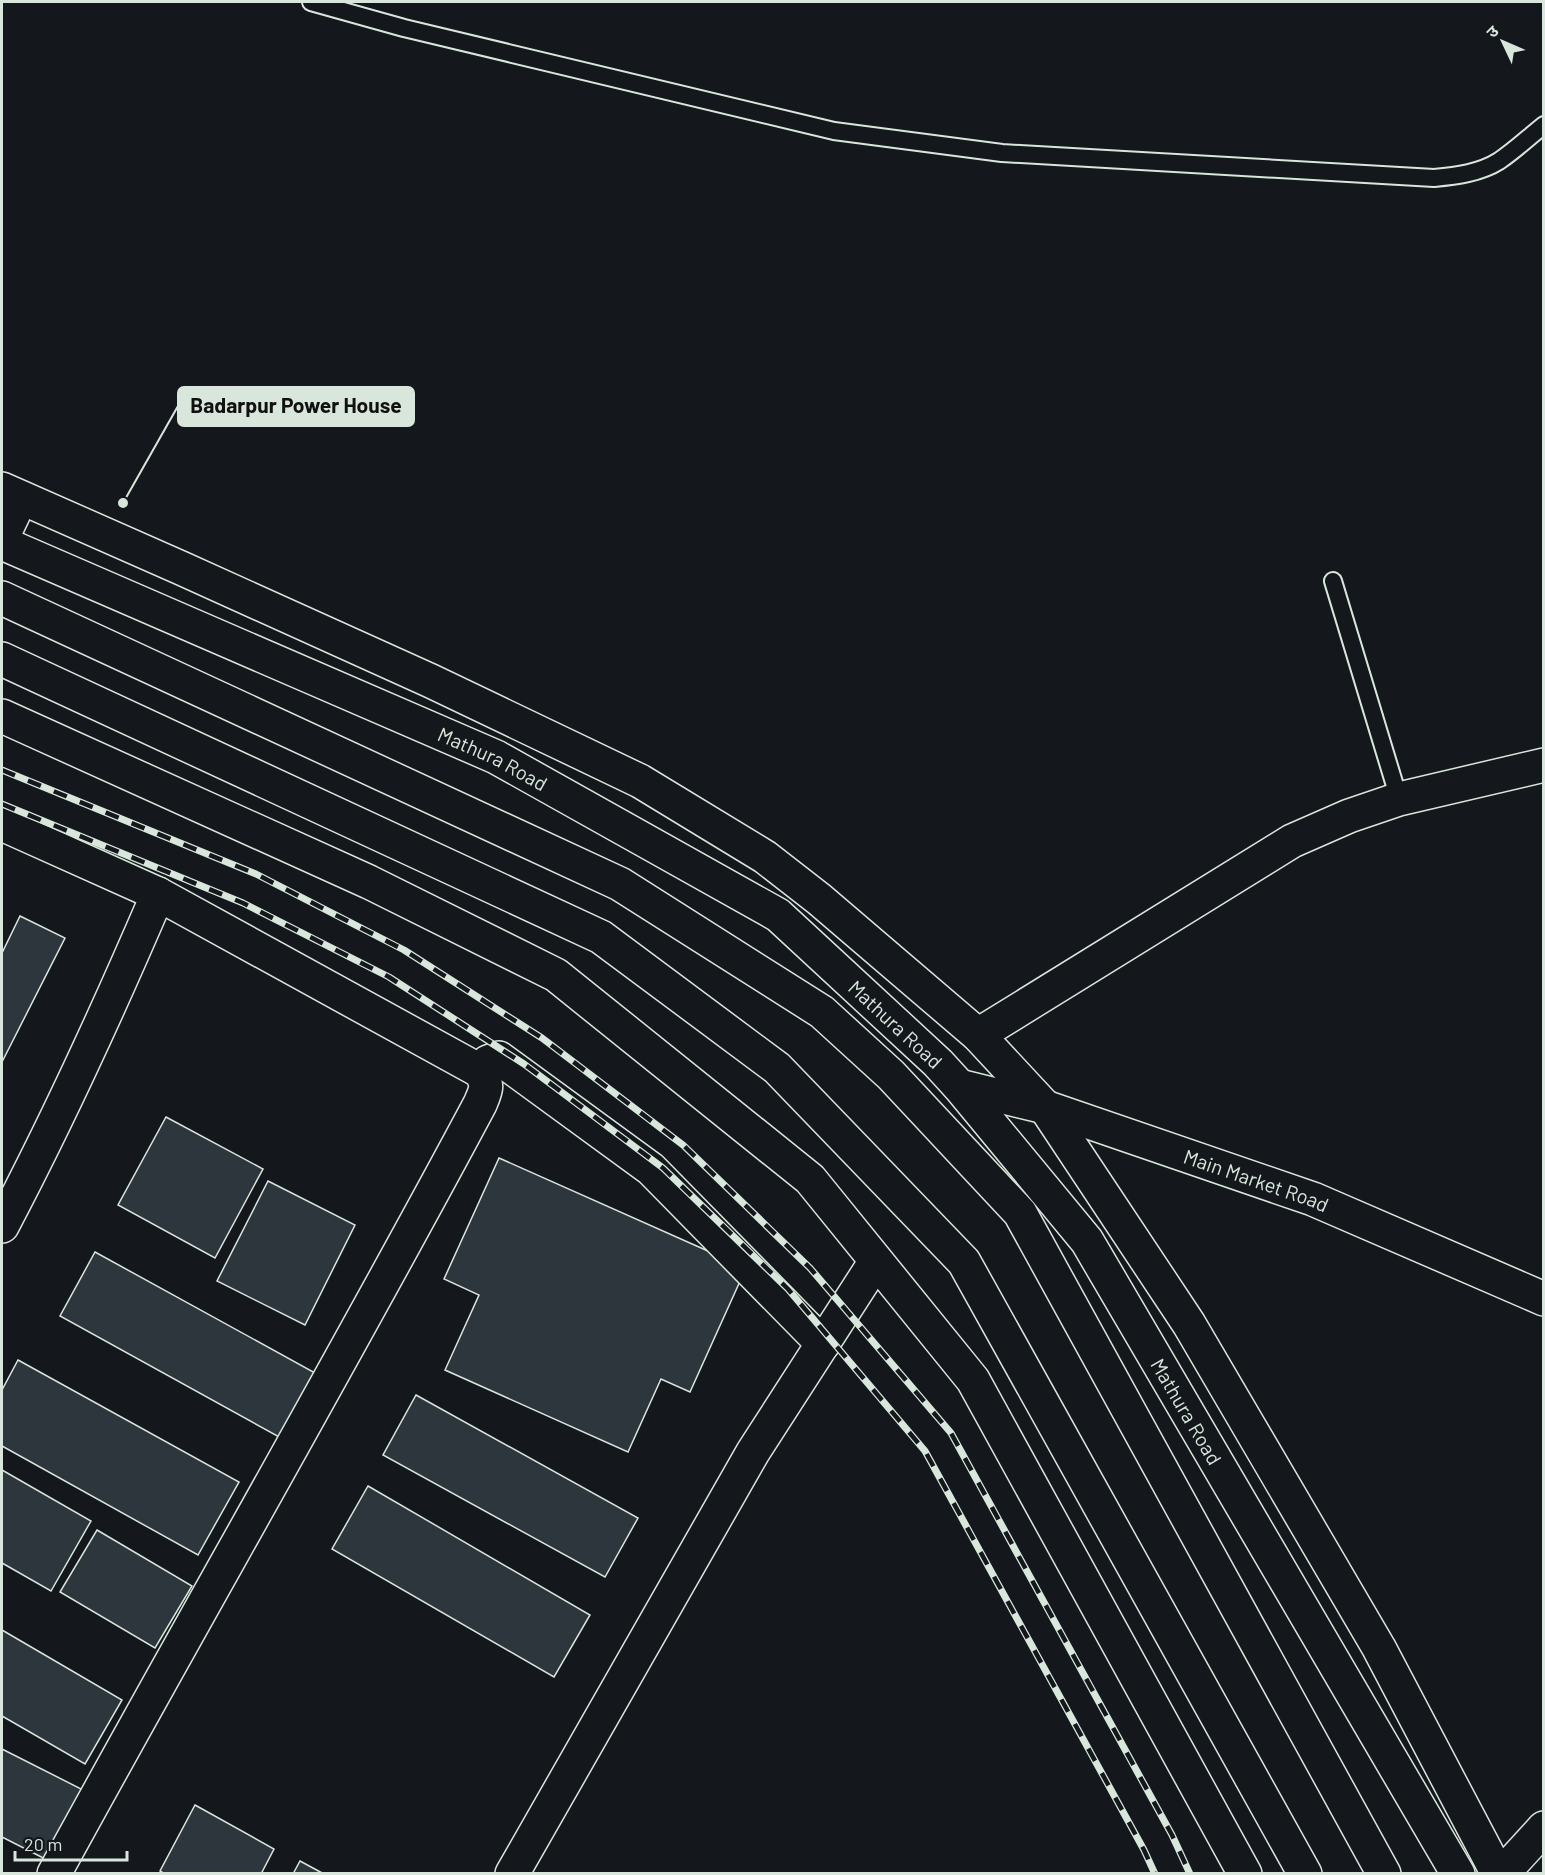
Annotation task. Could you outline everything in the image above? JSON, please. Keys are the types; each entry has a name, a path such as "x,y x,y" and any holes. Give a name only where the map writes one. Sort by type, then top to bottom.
{"main road":[{"path":"2,538 11,494 431,681 640,781 765,857 819,899 978,1035 1045,1107 1189,1323 1379,1648 1500,1874 1544,1828"},
{"name":"Mathura Road","path":"2,543 496,757 778,915 938,1063 1087,1241 1458,1874"},
{"name":"Mathura Road","path":"2,598 620,884 822,1012 882,1067 1020,1213 1384,1874"},
{"path":"2,659 601,937 777,1068 964,1262 1305,1874"},
{"path":"2,716 369,882 556,975 810,1179 973,1380 1245,1874"},
{"path":"978,1035 1292,841 1349,816 1399,799 1544,765"},
{"path":"2,824 158,894 480,1071 486,1080 486,1090 475,1115 408,1239 54,1874"},
{"path":"2,1226 95,1035 158,894"},
{"path":"480,1071 488,1062 499,1058 651,1169 823,1344"},
{"name":"Main Market Road","path":"959,1086 1045,1107 1313,1199 1544,1299"},
{"path":"512,1874 753,1452 876,1261"}],"lane":[{"path":"311,2 404,28 834,131 1002,153 1434,178 1457,176 1482,169 1499,161 1544,125"},
{"path":"1333,581 1399,799"}],"building":[{"path":"20,916 65,938 2,1062 2,953"},
{"path":"166,1117 263,1169 215,1258 118,1205"},
{"path":"499,1158 746,1268 690,1392 661,1379 628,1452 445,1370 479,1295 444,1279"},
{"path":"268,1181 355,1225 305,1325 217,1281"},
{"path":"95,1252 326,1379 290,1443 60,1316"},
{"path":"18,1360 239,1482 198,1555 2,1446 2,1390"},
{"path":"416,1395 638,1518 605,1577 383,1455"},
{"path":"2,1470 91,1521 51,1591 2,1563"},
{"path":"368,1486 590,1615 554,1677 332,1549"},
{"path":"97,1530 192,1586 155,1648 60,1592"},
{"path":"2,1630 122,1700 85,1764 2,1716"},
{"path":"2,1749 91,1794 55,1864 2,1837"},
{"path":"195,1805 274,1849 261,1874 165,1874 160,1871"},
{"path":"300,1861 324,1874 293,1874"}],"railway":[{"path":"2,770 256,874 404,950 542,1038 683,1145 810,1268 951,1433 1172,1835 1190,1874"},
{"path":"2,804 243,903 389,977 524,1064 663,1168 788,1289 925,1451 1144,1850 1155,1874"}],"place":[{"name":"Badarpur Power House","path":"123,503"}]}
